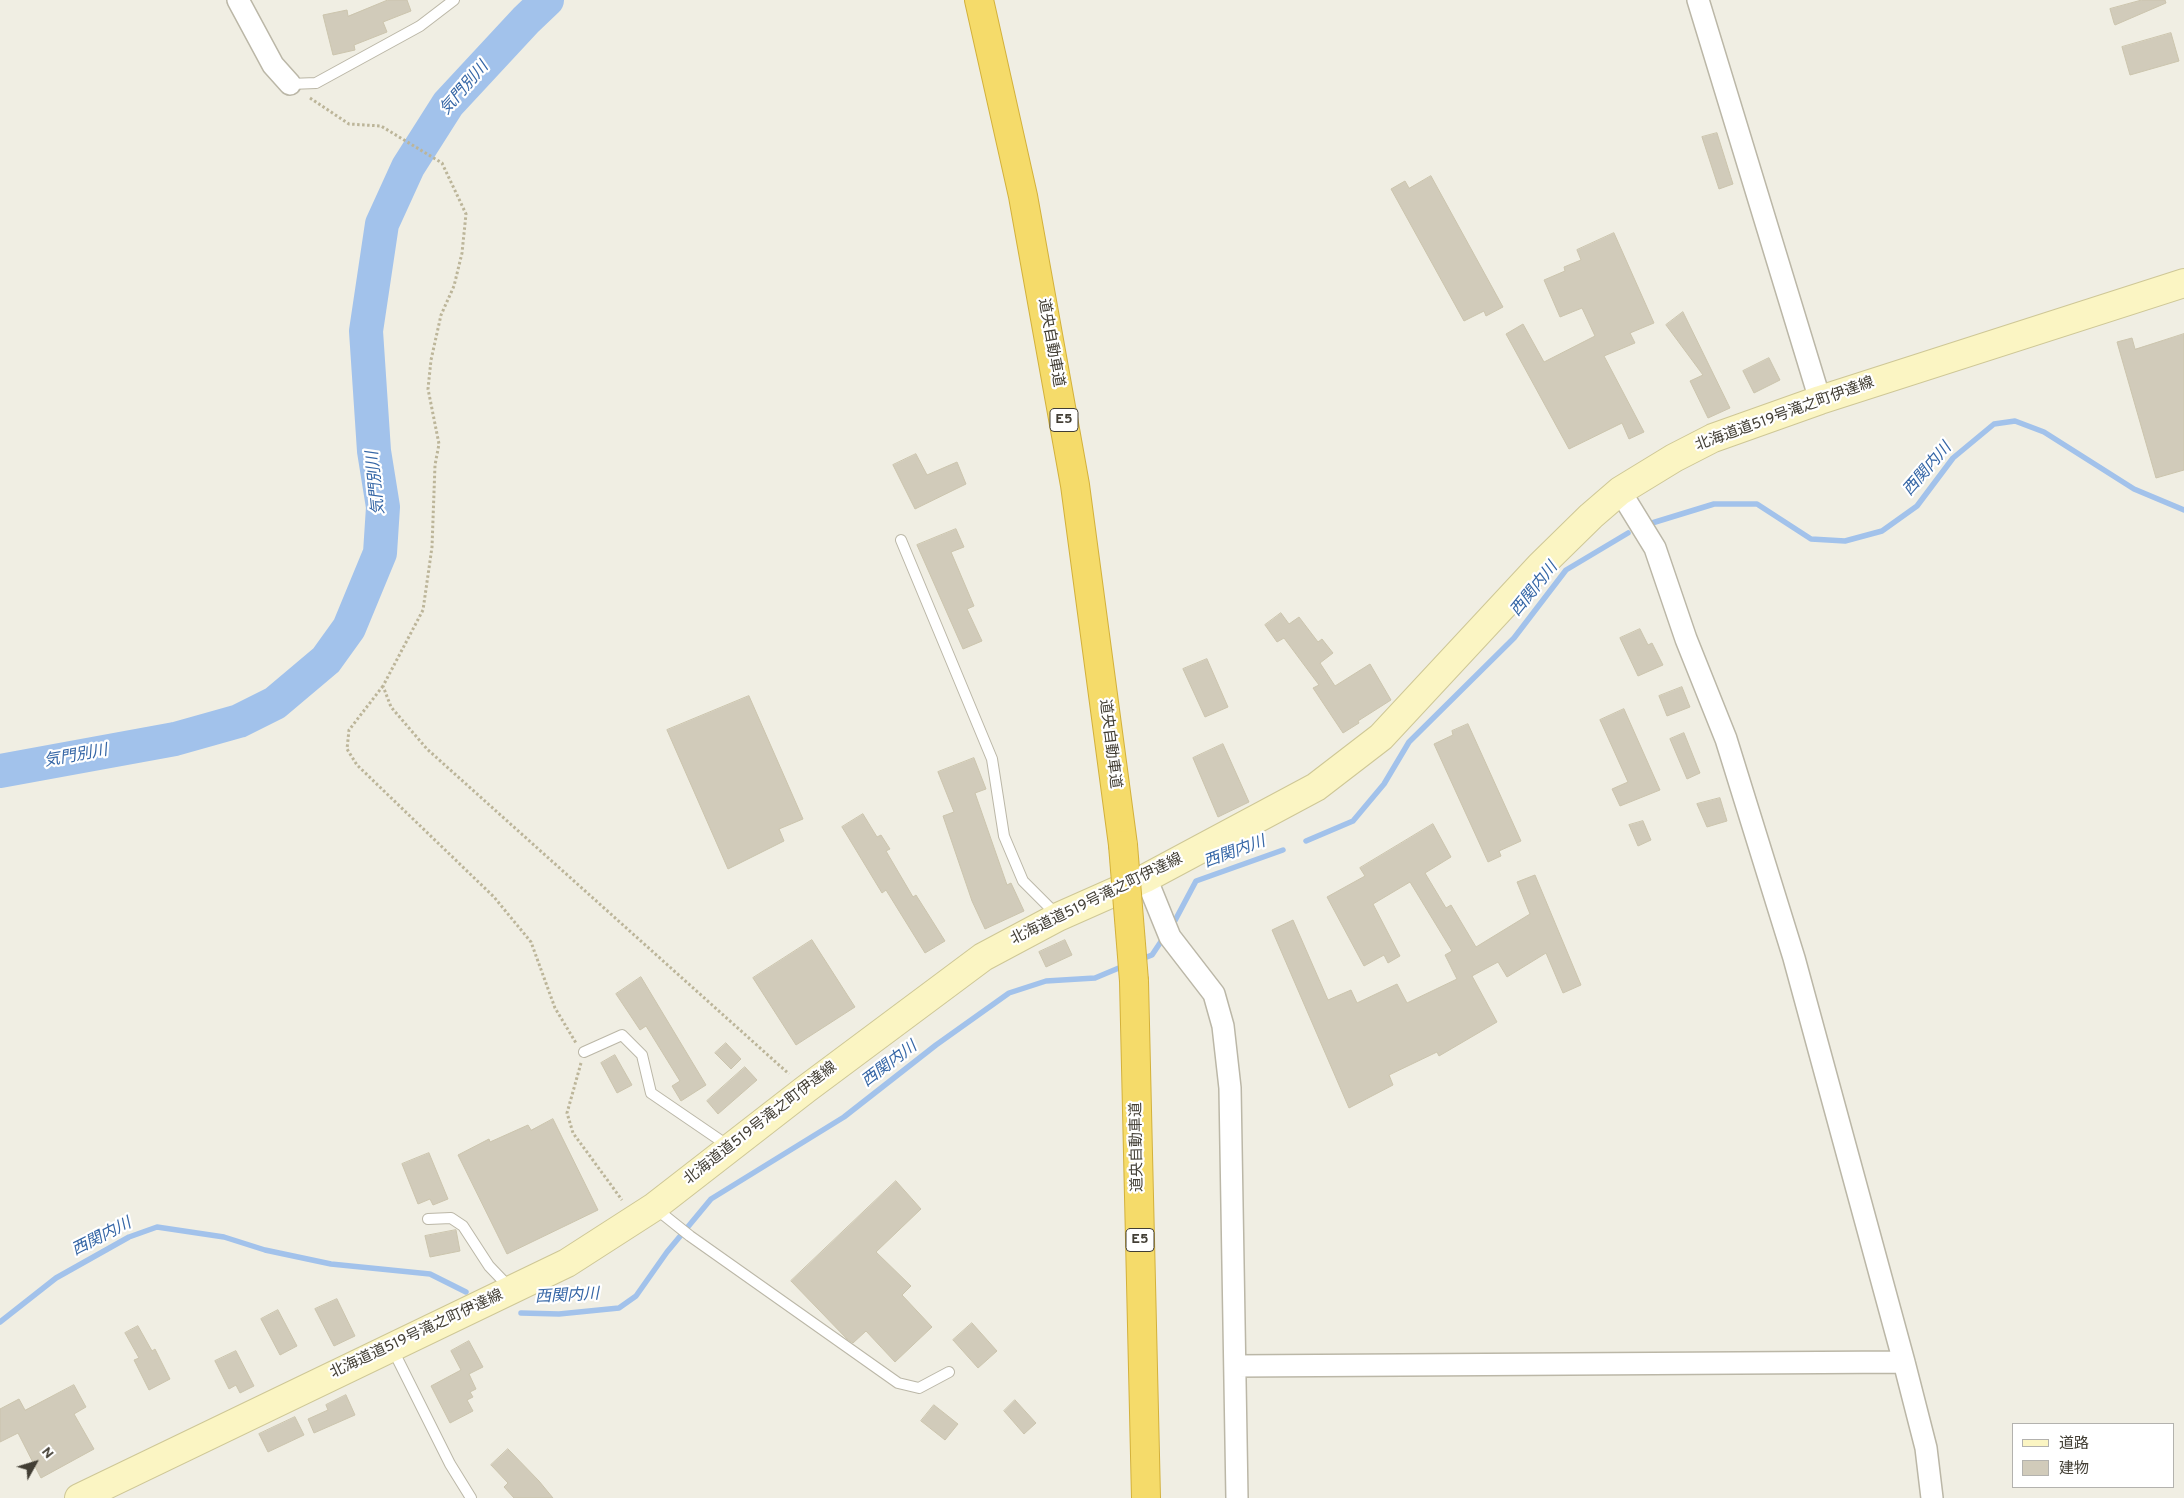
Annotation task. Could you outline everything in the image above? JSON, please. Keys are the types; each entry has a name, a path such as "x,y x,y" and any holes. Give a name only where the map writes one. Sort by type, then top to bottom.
{"highway":[{"name":"道央自動車道","path":"979,0 1023,196 1076,485 1122,845 1134,981 1146,1498"}],"main road":[{"name":"北海道道519号滝之町伊達線","path":"80,1498 567,1263 645,1213 806,1089 983,957 1058,916 1146,878 1316,787 1381,737 1540,566 1591,516 1620,491 1674,458 1713,438 1820,400 2184,284"}],"street":[{"path":"238,0 274,66 290,84"},
{"path":"1698,0 1820,400"},
{"path":"1620,491 1655,548 1686,640 1726,739 1794,958 1926,1448 1932,1498"},
{"path":"1146,878 1166,929 1214,994 1223,1026 1230,1088 1237,1498"},
{"path":"1235,1366 1904,1362"}],"lane":[{"path":"290,84 316,84 420,26 454,0"},
{"path":"901,540 992,759 1004,836 1024,880 1058,916"},
{"path":"584,1052 622,1036 642,1055 651,1092 731,1148"},
{"path":"645,1213 679,1227 898,1383 919,1388 948,1372"},
{"path":"428,1219 451,1218 463,1226 489,1266 512,1290"},
{"path":"392,1347 450,1464 471,1498"}],"path":[{"path":"290,84 349,124 381,126 442,162 466,214 462,252 454,286 441,315 431,360 428,389 438,444 435,465 432,547 423,610 383,686 349,730 347,749 357,765 494,897 531,942 555,1008 568,1032 584,1052 567,1113 572,1133 645,1213"},
{"path":"383,686 390,707 427,749 806,1089"}],"building":[{"path":"388,0 407,0 411,11 383,22 387,32 354,45 355,50 333,55 323,15 347,10 348,16"},
{"path":"2142,0 2165,0 2166,3 2115,25 2110,9"},
{"path":"2171,33 2179,61 2130,75 2122,47"},
{"path":"1717,133 1733,184 1719,189 1702,137"},
{"path":"1431,176 1503,307 1486,316 1484,311 1464,321 1391,189 1405,181 1409,188"},
{"path":"1614,233 1654,323 1630,333 1635,343 1604,356 1644,432 1629,439 1622,423 1569,449 1506,334 1523,324 1544,362 1595,336 1582,308 1560,317 1544,280 1565,271 1564,267 1581,260 1577,250"},
{"path":"1683,312 1730,408 1708,418 1690,381 1703,375 1666,325"},
{"path":"2184,334 2184,470 2156,478 2117,342 2132,338 2135,349"},
{"path":"1769,358 1780,380 1754,393 1743,371"},
{"path":"916,454 927,475 957,462 966,484 915,509 893,465"},
{"path":"956,529 964,547 951,552 974,606 967,609 982,641 963,649 917,545"},
{"path":"1281,613 1289,624 1299,617 1318,642 1322,639 1333,653 1320,663 1335,686 1370,664 1391,700 1343,733 1313,688 1319,685 1284,638 1277,642 1265,625"},
{"path":"1640,629 1648,645 1652,643 1663,665 1638,676 1620,638"},
{"path":"1207,659 1228,707 1205,717 1183,669"},
{"path":"1682,687 1690,707 1667,716 1659,696"},
{"path":"749,696 803,819 779,829 784,841 728,869 667,730"},
{"path":"1624,709 1660,790 1620,806 1612,789 1628,782 1600,720"},
{"path":"1468,724 1521,841 1499,851 1501,856 1488,862 1434,744 1453,735 1452,731"},
{"path":"1684,733 1700,773 1687,779 1670,739"},
{"path":"1223,744 1249,802 1218,817 1193,758"},
{"path":"974,758 986,789 975,793 1007,885 1011,883 1024,911 985,929 972,901 943,816 954,812 938,772"},
{"path":"1720,798 1727,821 1707,827 1697,804"},
{"path":"863,814 877,837 881,835 890,849 886,851 913,897 916,895 945,941 925,953 886,890 882,893 842,827"},
{"path":"1643,821 1651,840 1638,846 1629,825"},
{"path":"1433,824 1451,857 1425,873 1446,908 1451,905 1476,947 1530,914 1517,882 1535,875 1581,985 1563,993 1546,953 1507,977 1498,962 1472,976 1497,1022 1439,1056 1437,1052 1389,1075 1393,1085 1349,1108 1272,930 1293,920 1328,1000 1351,990 1357,1003 1397,984 1407,1003 1457,979 1445,955 1452,951 1410,882 1373,904 1400,956 1388,963 1384,955 1364,966 1327,897 1365,876 1360,868"},
{"path":"812,940 855,1007 796,1045 753,978"},
{"path":"1065,940 1072,955 1046,967 1039,952"},
{"path":"641,977 706,1085 681,1101 672,1086 680,1081 646,1026 640,1030 616,994"},
{"path":"726,1043 741,1059 731,1069 715,1053"},
{"path":"615,1055 632,1085 617,1093 601,1063"},
{"path":"745,1067 757,1080 718,1114 707,1101"},
{"path":"553,1119 598,1210 507,1254 458,1155 489,1139 490,1142 528,1125 531,1130"},
{"path":"429,1153 448,1199 433,1205 430,1199 418,1204 402,1164"},
{"path":"896,1181 921,1209 876,1252 911,1286 902,1295 932,1327 895,1362 866,1331 853,1343 847,1339 791,1281"},
{"path":"456,1230 460,1251 430,1257 425,1236"},
{"path":"337,1299 355,1336 334,1346 315,1309"},
{"path":"278,1310 297,1346 280,1355 261,1319"},
{"path":"972,1323 997,1351 978,1368 953,1340"},
{"path":"138,1326 152,1351 155,1349 170,1379 149,1390 134,1360 139,1358 125,1333"},
{"path":"469,1341 483,1367 469,1374 476,1389 470,1392 473,1397 467,1400 473,1411 450,1423 431,1386 461,1370 451,1351"},
{"path":"236,1351 254,1386 240,1393 236,1385 229,1389 215,1361"},
{"path":"74,1385 86,1407 74,1414 94,1449 41,1478 18,1433 0,1442 0,1409 19,1399 25,1410"},
{"path":"346,1395 355,1415 314,1433 308,1419 328,1410 326,1405"},
{"path":"1015,1400 1036,1423 1024,1434 1004,1411"},
{"path":"934,1405 958,1424 945,1440 921,1421"},
{"path":"295,1417 304,1435 268,1452 259,1434"},
{"path":"508,1449 553,1498 514,1498 504,1487 508,1483 491,1465"}],"waterway":[{"name":"気門別川","path":"0,771 175,739 239,721 275,703 326,660 349,628 380,553 383,507 374,451 366,331 382,224 408,167 448,104 547,0"},
{"name":"西関内川","path":"1652,523 1714,504 1757,504 1811,539 1845,541 1882,531 1917,506 1953,458 1994,424 2015,421 2044,432 2134,489 2184,510"},
{"name":"西関内川","path":"1306,841 1353,821 1384,784 1409,742 1514,638 1566,570 1628,533"},
{"name":"西関内川","path":"1171,928 1196,881 1283,850"},
{"name":"西関内川","path":"1139,960 1152,955 1164,937"},
{"name":"西関内川","path":"521,1313 559,1314 619,1308 636,1296 667,1252 711,1199 844,1117 936,1045 1009,993 1046,981 1095,978 1126,965"},
{"name":"西関内川","path":"0,1322 56,1278 129,1237 157,1227 224,1237 265,1250 331,1264 430,1274 466,1292"}]}
